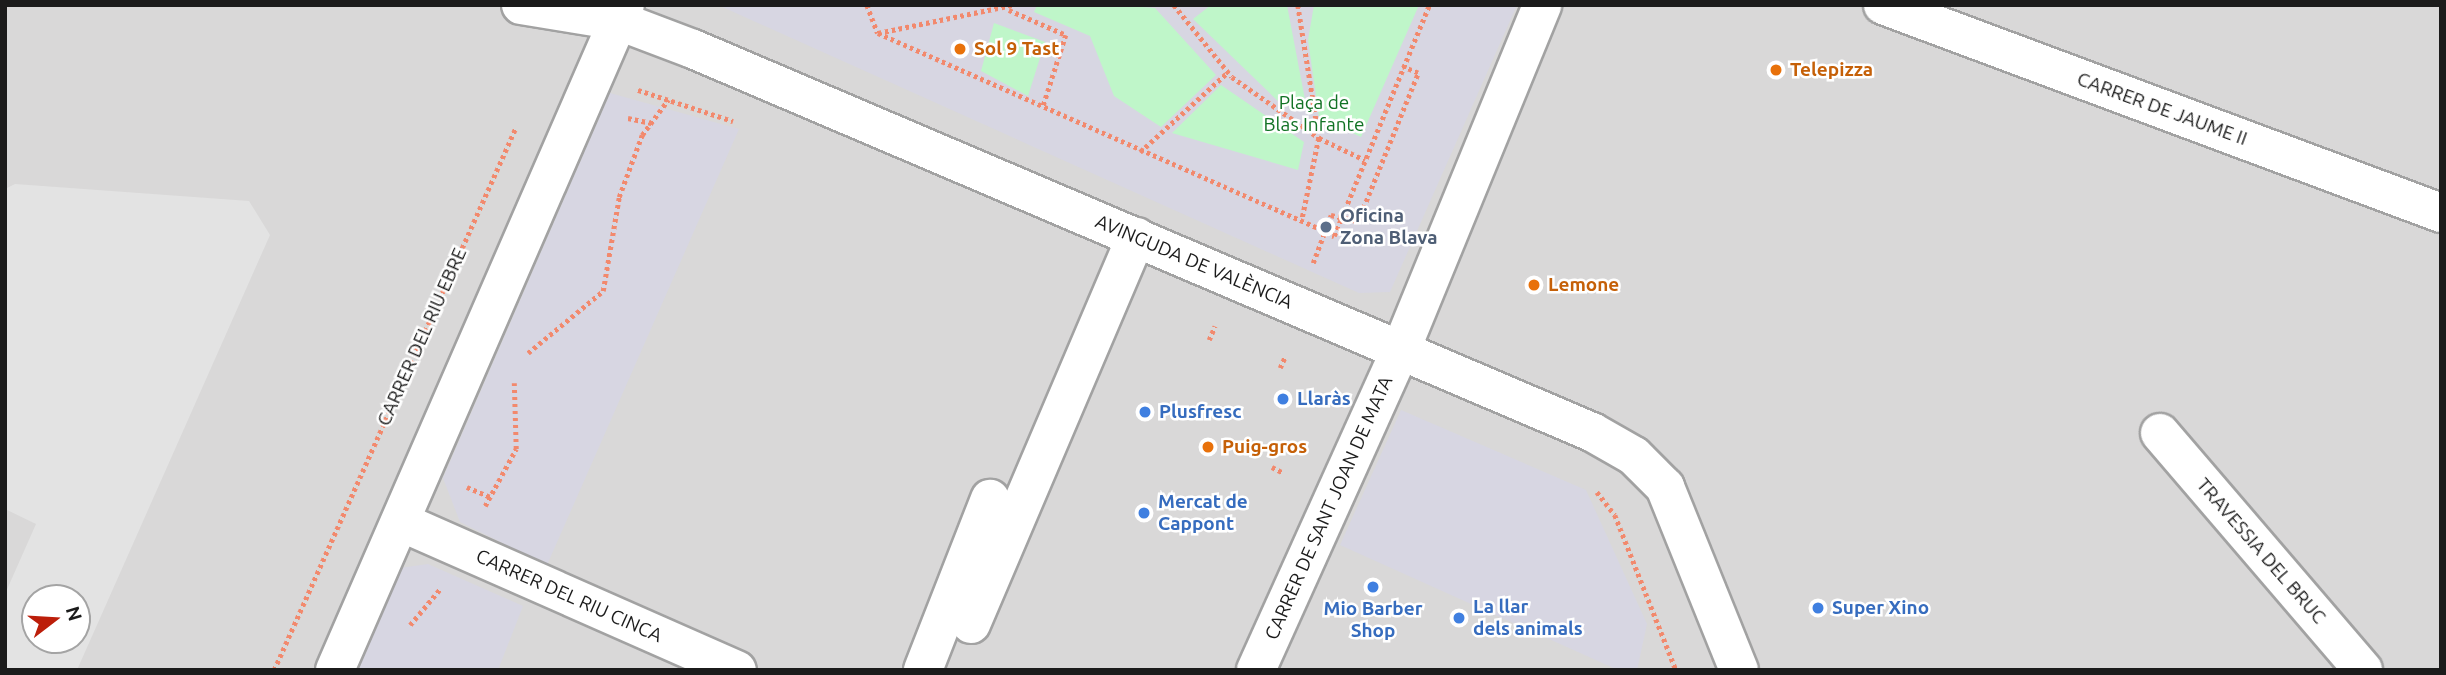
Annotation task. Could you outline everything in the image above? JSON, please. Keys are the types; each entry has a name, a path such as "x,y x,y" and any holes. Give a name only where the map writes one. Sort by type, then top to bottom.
{"street":[{"name":"AVINGUDA DE VALÈNCIA","path":"521,5 622,13 1136,237 1402,347 1634,456 1665,487 1683,520 1739,670"},
{"path":"1402,347 1542,5"},
{"name":"CARRER DE JAUME II","path":"1883,5 2441,213"},
{"path":"335,670 622,13"},
{"path":"971,624 1136,237"},
{"name":"CARRER DE SANT JOAN DE MATA","path":"1256,670 1402,347"},
{"name":"TRAVESSIA DEL BRUC","path":"2160,433 2363,670"},
{"path":"923,670 990,499"},
{"name":"CARRER DEL RIU CINCA","path":"401,522 737,670"}],"path":[{"path":"867,5 878,33 1140,152 1334,236 1429,5"},
{"path":"1174,5 1228,72 1318,138 1366,160"},
{"path":"1298,5 1318,138 1302,220"},
{"path":"878,33 1010,8 1066,35 1043,107"},
{"path":"1309,271 1331,215 1358,221 1418,73 1403,67"},
{"path":"1140,152 1228,72"},
{"path":"524,356 603,291 619,197 642,135 668,100"},
{"name":"CARRER DEL RIU EBRE","path":"274,670 521,115"},
{"path":"1209,340 1215,326"},
{"path":"1280,368 1285,357"},
{"path":"478,518 516,449 514,376"},
{"path":"1272,467 1282,472"},
{"path":"402,634 444,584"}],"shaded area":[{"path":"5,5 2441,5 2441,670 5,670"},
{"name":"Plaça de Blas Infante","path":"718,5 1037,5 1034,12 1090,36 1114,96 1161,127 1216,75 1155,8 1117,5 1211,5 1193,19 1281,104 1306,105 1287,5 1314,5 1308,40 1319,117 1361,137 1419,5 1517,5 1390,292 1359,293","holes":["994,23 1045,42 1028,96 981,71","1221,85 1304,142 1298,170 1172,133"]},
{"path":"610,93 739,129 547,565 460,522 443,478"},
{"path":"15,184 249,201 270,235 91,638 91,584 21,584 21,654 84,654 77,670 5,670 5,594 36,524 5,509 5,189"},
{"path":"1401,410 1586,490 1647,624 1637,670 1618,670 1340,545"},
{"path":"428,564 523,606 498,670 355,670 400,568"}],"green space":[{"name":"Plaça de Blas Infante","path":"828,5 1477,5 1371,260"}],"place":[{"name":"Sol 9 Tast","path":"960,49"},
{"name":"Telepizza","path":"1776,70"},
{"name":"Oficina Zona Blava","path":"1326,227"},
{"name":"Lemone","path":"1534,285"},
{"name":"Llaràs","path":"1283,399"},
{"name":"Plusfresc","path":"1145,412"},
{"name":"Puig-gros","path":"1208,447"},
{"name":"Mercat de Cappont","path":"1144,513"},
{"name":"Mio Barber Shop","path":"1373,587"},
{"name":"Super Xino","path":"1818,608"},
{"name":"La llar dels animals","path":"1459,618"}]}
